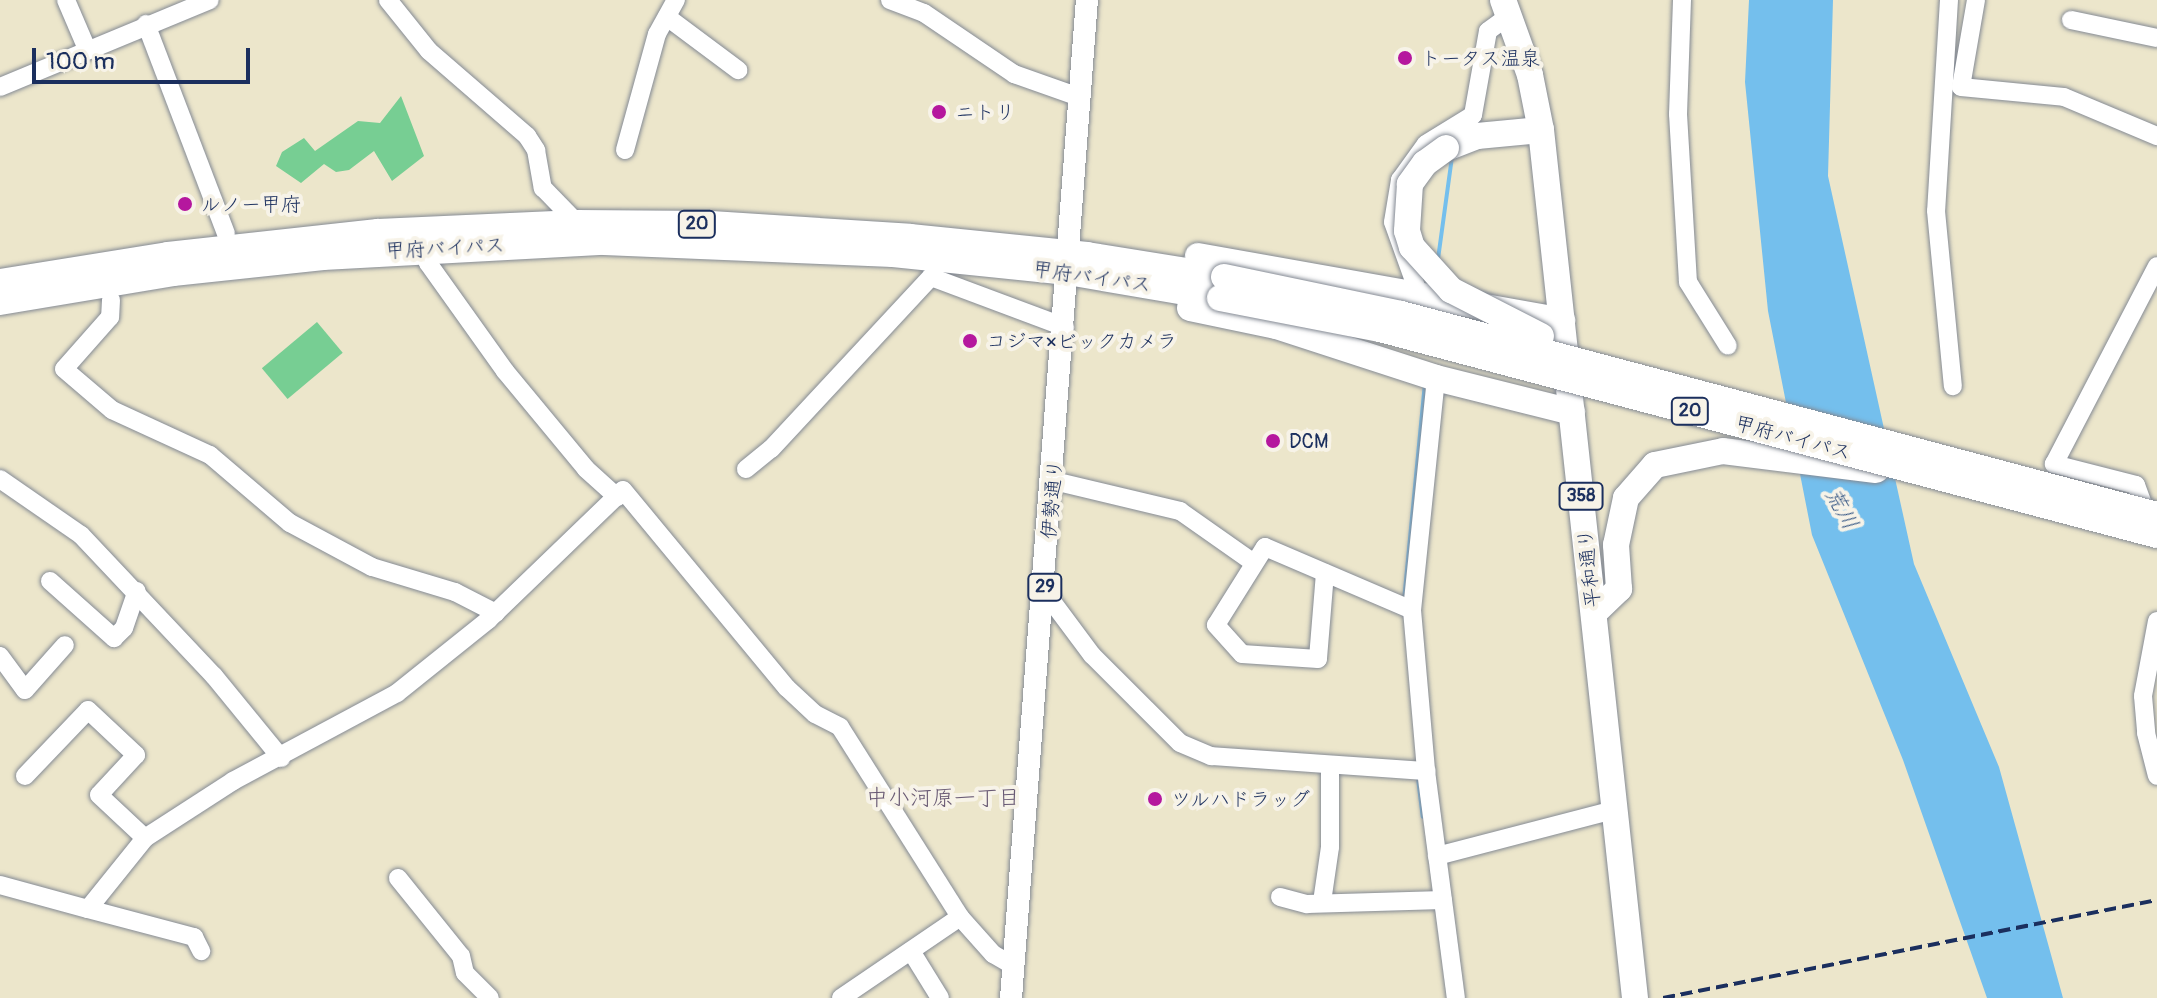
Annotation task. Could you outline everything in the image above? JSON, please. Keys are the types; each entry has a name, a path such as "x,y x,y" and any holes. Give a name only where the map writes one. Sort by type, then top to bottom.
{"highway":[{"name":"平和通り","path":"1506,8 1530,75 1541,130 1635,998"},
{"path":"1541,130 1477,136 1446,148 1425,163 1410,184 1407,211 1412,247 1435,278 1516,326 1612,359 1716,385 1731,400"},
{"path":"0,268 226,233 329,223 378,232"},
{"name":"甲府バイパス","path":"0,302 170,264 378,232 577,223 711,224 1075,260 1222,287 1401,314 2157,515"},
{"name":"甲府バイパス","path":"0,282 170,264 414,248 686,242 893,254 1075,260 1175,289 1222,287 2157,535"},
{"path":"1075,260 1108,243 1418,292 1562,321"},
{"path":"0,319 111,300 343,269 414,248"},
{"path":"1175,289 1189,308 1340,344 1436,378 1572,412"},
{"path":"1594,613 1619,589 1618,520 1638,481 1655,465 1686,456 1723,451 1801,458 1982,488"}],"main road":[{"name":"伊勢通り","path":"1011,998 1065,327 1075,260 1079,97 1087,0"}],"street":[{"path":"66,0 87,49"},
{"path":"0,87 210,0"},
{"path":"388,0 429,51 527,136 536,150 543,188 577,223"},
{"path":"890,0 924,13 1014,74 1079,97"},
{"path":"1682,0 1678,114 1688,282 1728,346"},
{"path":"1949,0 1936,211 1953,386"},
{"path":"1976,0 1961,87 2064,97 2157,136"},
{"path":"625,150 672,8 738,70"},
{"path":"1418,292 1393,222 1400,180 1426,144 1473,115 1488,31 1506,8"},
{"path":"2071,20 2157,38"},
{"path":"146,24 226,233"},
{"path":"414,248 505,371 586,469 617,497"},
{"path":"2157,266 2054,464 2136,485 2157,543"},
{"path":"746,469 781,439 931,277 1065,327"},
{"path":"111,300 110,317 64,369 112,410 210,455 290,523 372,567 455,592 496,613"},
{"path":"1436,378 1412,610 1426,771 1456,998"},
{"path":"0,479 81,535 137,591 281,758"},
{"path":"1054,481 1180,511 1254,563"},
{"path":"88,909 145,838 233,781 281,758 397,693 496,613 623,490 787,688 815,714 840,727 960,917 993,954 1012,965"},
{"path":"1325,573 1318,659 1242,654 1216,625 1265,547 1412,610"},
{"path":"50,581 114,638 124,628 137,591"},
{"path":"1045,592 1092,655 1180,743 1211,756 1426,771"},
{"path":"2157,621 2143,696 2146,733 2157,776"},
{"path":"0,656 25,690 65,645"},
{"path":"25,776 88,710 136,755 99,795 145,838"},
{"path":"1322,902 1330,847 1330,765"},
{"path":"1437,856 1614,810"},
{"path":"398,878 461,956 465,973 490,998"},
{"path":"0,885 194,937 201,951"},
{"path":"1280,897 1322,902 1443,900"},
{"path":"845,997 960,917"},
{"path":"911,951 940,998"}],"green space":[{"path":"401,96 424,156 392,181 374,151 349,170 336,172 324,164 301,183 276,166 282,152 304,138 315,151 358,121 380,123"},
{"path":"317,322 343,353 288,399 262,368"}],"water":[{"name":"荒川","path":"1749,0 1833,0 1828,176 1914,564 1999,767 2063,998 1987,998 1903,760 1812,535 1768,311 1745,82"}],"waterway":[{"path":"1438,259 1452,157"},
{"path":"1404,601 1425,383"},
{"path":"1418,778 1423,817"}],"railway":[{"path":"1663,998 2157,900"}],"place":[{"name":"トータス温泉","path":"1405,58"},
{"name":"ニトリ","path":"939,112"},
{"name":"ルノー甲府","path":"185,204"},
{"name":"コジマ×ビックカメラ","path":"970,341"},
{"name":"DCM","path":"1273,441"},
{"name":"ツルハドラッグ","path":"1155,799"}],"district":[{"name":"中小河原一丁目","path":"943,799"}]}
